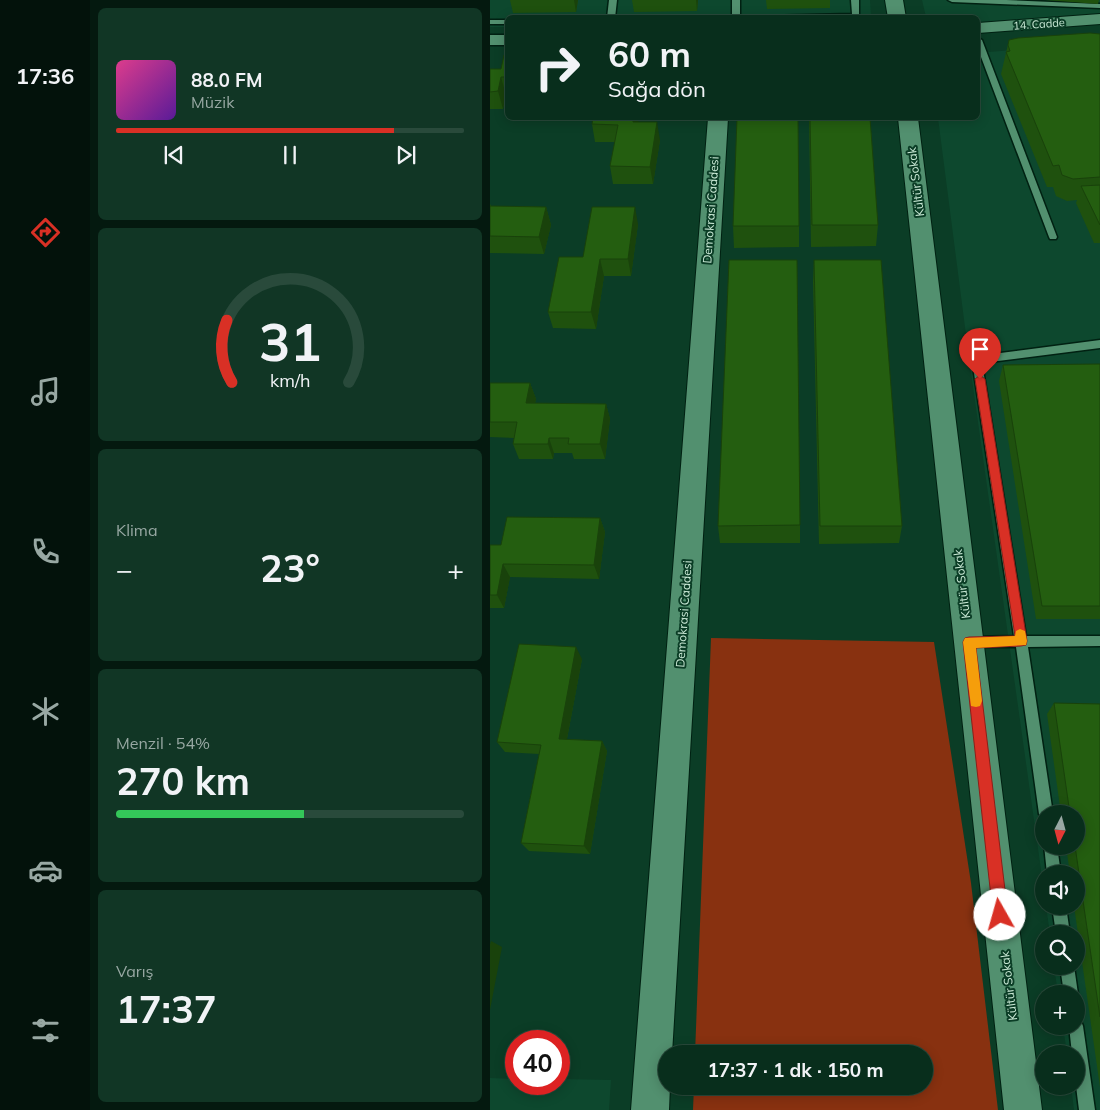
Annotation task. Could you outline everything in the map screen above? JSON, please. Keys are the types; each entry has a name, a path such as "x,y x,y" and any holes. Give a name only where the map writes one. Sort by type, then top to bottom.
{"street":[{"path":"894,0 896,15"},
{"name":"14. Cadde","path":"980,28 1100,19"},
{"path":"490,40 505,40"},
{"name":"Demokrasi Caddesi","path":"650,1110 718,120"},
{"name":"Kültür Sokak","path":"908,120 1023,1110"}],"lane":[{"path":"611,15 613,0"},
{"path":"736,0 736,15"},
{"path":"855,0 856,15"},
{"path":"953,1 1029,2 1100,6"},
{"path":"490,22 505,22"},
{"path":"980,45 1053,237"},
{"path":"1045,805 977,360 1100,344"},
{"path":"969,642 1100,641"},
{"path":"1077,1035 1087,1110"}],"shaded area":[{"path":"490,0 870,0 871,15 505,15 505,27 490,27"},
{"path":"922,0 1100,0 1100,16 980,26 980,15 926,15"},
{"path":"1100,42 1100,1110 1074,1110 1072,1095 1085,1095 1085,1045 1066,1045 1064,1035 1085,1035 1085,985 1057,985 1055,975 1085,975 1085,925 1049,925 1047,915 1085,915 1085,865 1040,865 1039,855 1085,855 1085,805 1035,805 1035,827 969,358 938,120 980,120 980,53"},
{"path":"711,638 934,642 971,883 998,1110 693,1110 694,1095 933,1095 933,1045 695,1045"},
{"path":"490,1078 505,1079 505,1095 570,1095 570,1079 611,1080 609,1110 490,1110"}],"building":[{"path":"1090,33 1100,34 1100,177 1073,179 1062,175 1059,165 1053,166 1006,52 1010,51 1009,40"},
{"path":"505,55 505,77 501,77 498,91 490,92 490,69 501,69"},
{"path":"593,120 657,122 650,167 610,166 618,125 592,124"},
{"path":"737,120 798,120 799,226 733,226"},
{"path":"810,120 870,120 878,225 812,225"},
{"path":"1100,185 1100,225 1081,186"},
{"path":"490,206 546,207 539,237 490,236"},
{"path":"592,207 635,207 628,259 600,259 591,312 548,312 559,257 583,257"},
{"path":"729,260 797,260 800,525 718,526"},
{"path":"814,260 881,260 902,526 820,526"},
{"path":"1100,364 1100,606 1042,606 1003,365"},
{"path":"490,383 530,383 526,403 606,404 600,444 568,444 569,438 549,438 548,444 513,444 517,422 490,422"},
{"path":"507,517 600,518 594,565 503,564 497,595 490,595 490,545 501,545"},
{"path":"519,644 576,647 559,739 602,741 584,846 521,843 541,745 497,742"},
{"path":"1054,703 1100,704 1100,1017 1085,914 1085,865 1078,865 1076,855 1085,855 1085,805 1069,805"}],"slow traffic":[{"path":"976,701 969,642 1021,641 1020,634"}],"route":[{"path":"980,379 1021,641 969,642 1000,915"}]}
